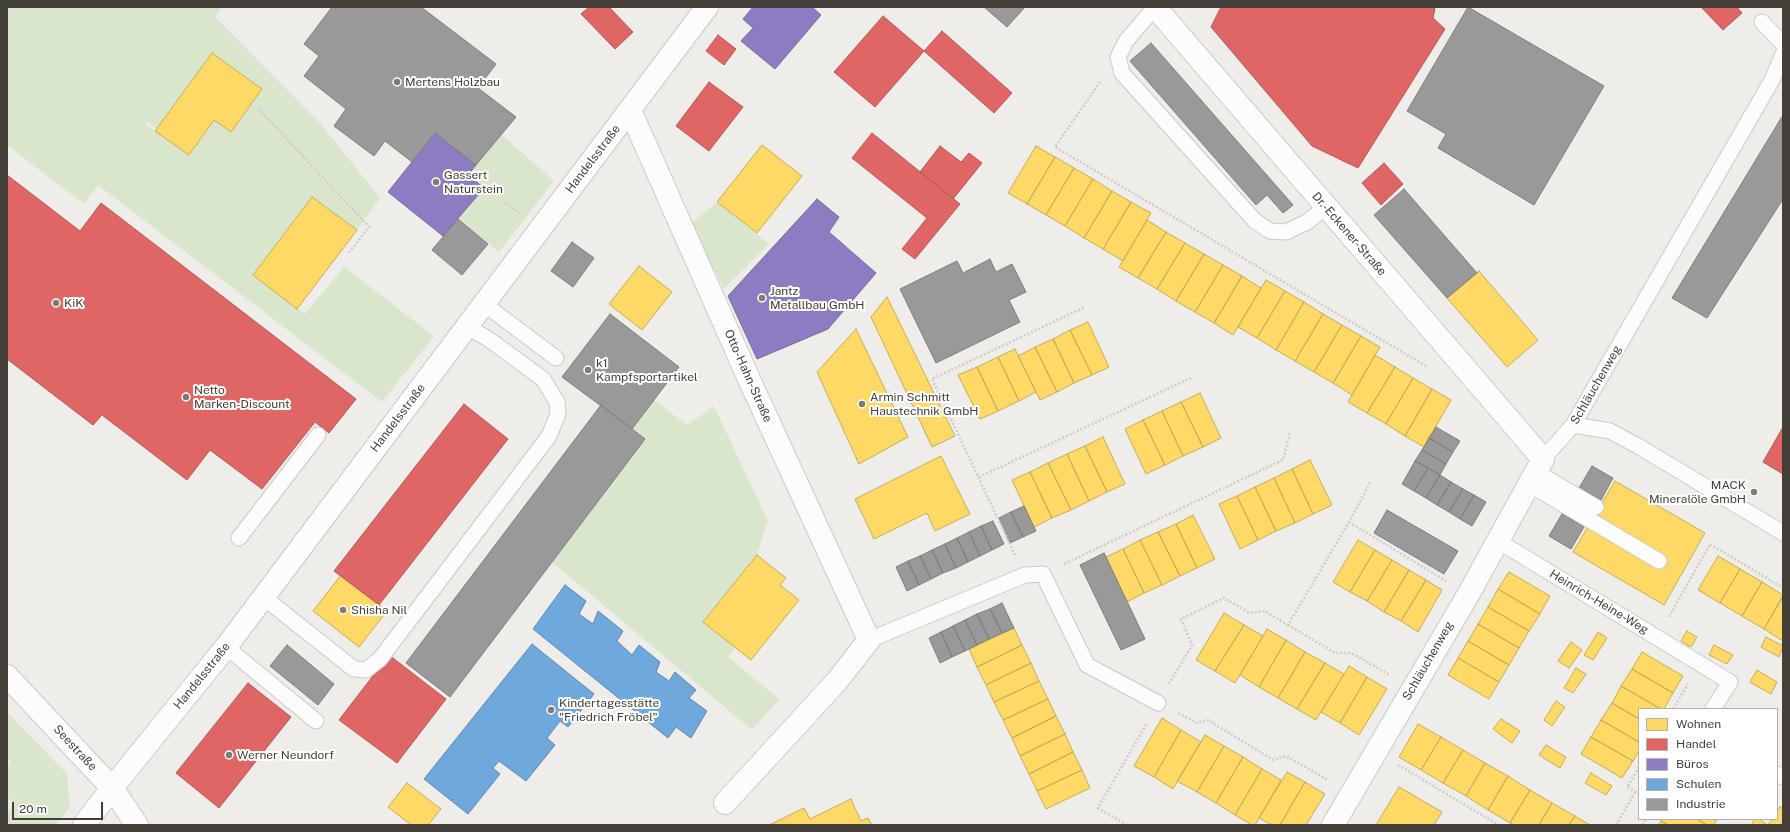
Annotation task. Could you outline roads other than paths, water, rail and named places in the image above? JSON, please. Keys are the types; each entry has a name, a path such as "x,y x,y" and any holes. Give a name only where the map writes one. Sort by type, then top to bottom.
{"street":[{"name":"Handelsstraße","path":"84,825 226,647 707,7"},
{"name":"Dr.-Eckener-Straße","path":"1155,7 1326,207 1536,472"},
{"name":"Otto-Hahn-Straße","path":"630,110 748,376 869,640"},
{"name":"Schläuchenweg","path":"1332,825 1468,595 1536,472"},
{"path":"725,803 837,681 869,640"},
{"name":"Seestraße","path":"7,676 112,788 137,825"}],"lane":[{"path":"1155,7 1126,42 1118,57 1122,73 1255,221 1270,231 1286,232 1307,222 1326,207"},
{"path":"1762,22 1783,44"},
{"name":"Schläuchenweg","path":"1536,472 1573,425 1772,80 1783,54"},
{"path":"484,304 556,358"},
{"path":"263,597 354,668 366,670 380,659 540,448 549,436 558,414 557,402 550,390 543,379 487,338 467,327"},
{"path":"1573,425 1610,431 1638,446 1783,533"},
{"path":"240,538 318,435"},
{"path":"1536,472 1596,507"},
{"path":"1536,472 1659,561"},
{"name":"Heinrich-Heine-Weg","path":"1498,541 1730,682 1714,708"},
{"path":"869,640 1025,575 1042,574 1087,665 1158,703"},
{"path":"226,647 316,721"}],"place":[{"name":"Mertens Holzbau","path":"397,82"},
{"name":"Gassert Naturstein","path":"436,182"},
{"name":"Jantz Metallbau GmbH","path":"762,298"},
{"name":"KiK","path":"56,303"},
{"name":"k1 Kampfsportartikel","path":"588,370"},
{"name":"Netto Marken-Discount","path":"186,397"},
{"name":"Armin Schmitt Haustechnik GmbH","path":"862,404"},
{"name":"MACK Mineralöle GmbH","path":"1754,492"},
{"name":"Shisha Nil","path":"343,610"},
{"name":"Kindertagesstätte \"Friedrich Fröbel\"","path":"551,710"},
{"name":"Werner Neundorf","path":"229,755"}]}
